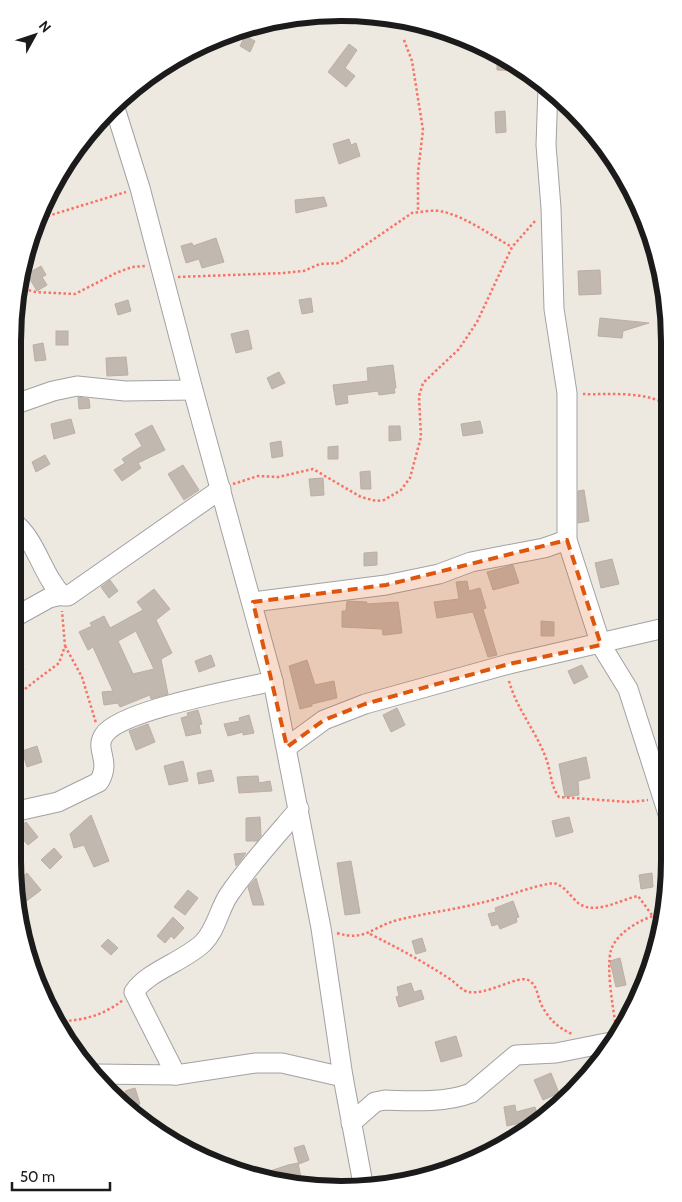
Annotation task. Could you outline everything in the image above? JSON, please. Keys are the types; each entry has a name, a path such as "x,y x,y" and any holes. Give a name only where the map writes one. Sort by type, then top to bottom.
{"street":[{"path":"548,97 546,145 551,208 554,310 567,393 567,540 601,645 628,689 661,790"},
{"path":"117,113 140,188 192,390 253,602 273,680 321,928 343,1077 362,1180"},
{"path":"21,402 52,391 77,386 125,391 192,390"},
{"path":"21,614 49,598 74,594 221,488"},
{"path":"21,532 32,546 62,595"},
{"path":"253,602 386,585 439,574 471,562 544,548 567,540"},
{"path":"287,747 306,732 337,713 509,664 601,645 661,629"},
{"path":"21,810 58,802 99,782 106,767 100,745 101,739 105,733 119,722 151,710 273,680"},
{"path":"176,1075 134,992 145,980 173,964 204,942 214,928 229,894 299,809"},
{"path":"351,1123 375,1102 462,1097 471,1093 516,1055 556,1053 593,1045 607,1039"},
{"path":"103,1074 176,1075 256,1063 282,1063 343,1077"}],"path":[{"path":"404,40 412,61 423,130 418,172 418,212"},
{"path":"47,216 140,188"},
{"path":"221,488 258,476 278,477 313,469 361,497 376,501 384,500 401,490 410,478 421,437 420,396 422,383 459,348 477,322 512,247 528,227 551,208"},
{"path":"25,290 36,292 75,294 132,267 163,273 225,274 304,271 320,264 338,263 382,235 393,225 412,213 418,212 443,211 468,222 512,247"},
{"path":"567,393 627,394 661,401"},
{"path":"21,692 58,663 64,646 62,595"},
{"path":"64,646 82,677 101,739"},
{"path":"509,664 509,681 515,702 536,735 559,797 629,802 661,799"},
{"path":"370,934 386,923 480,903 554,883 560,884 583,907 595,908 638,896 641,897 652,915"},
{"path":"615,1026 611,982 611,950 620,936 656,914"},
{"path":"321,928 348,936 370,934 404,949 470,992 486,992 517,979 526,979 535,986 542,1005 560,1029 593,1045"},
{"path":"65,1022 74,1022 94,1017 134,992"}],"highlighted area":[{"path":"567,540 601,645 509,664 365,704 324,720 287,747 253,602 386,585"}],"building":[{"path":"245,36 255,41 250,52 240,46"},
{"path":"349,44 357,50 345,68 355,76 346,87 328,72"},
{"path":"497,62 512,70 497,70"},
{"path":"505,111 506,132 496,133 495,112"},
{"path":"349,139 351,145 356,143 360,156 339,164 333,144"},
{"path":"324,197 327,206 296,213 295,200"},
{"path":"216,238 224,262 202,268 199,259 186,263 181,246 192,243 193,246"},
{"path":"41,266 46,275 42,277 47,285 37,291 28,273"},
{"path":"600,270 601,294 579,295 578,271"},
{"path":"311,298 313,312 302,314 299,300"},
{"path":"128,300 131,311 118,315 115,304"},
{"path":"600,318 649,323 623,331 622,338 598,336"},
{"path":"248,330 252,349 236,353 231,334"},
{"path":"56,331 68,331 68,345 56,345"},
{"path":"43,343 46,360 35,361 33,345"},
{"path":"126,357 128,375 107,376 106,358"},
{"path":"393,365 395,393 379,395 378,391 347,395 348,403 336,405 333,385 368,381 367,368"},
{"path":"279,372 285,383 272,389 267,378"},
{"path":"78,397 89,399 90,408 79,409"},
{"path":"71,419 75,433 54,439 51,424"},
{"path":"480,421 483,433 463,436 461,424"},
{"path":"152,425 165,450 138,463 141,468 122,481 114,470 125,463 122,459 142,446 135,434"},
{"path":"389,426 400,426 401,440 389,441"},
{"path":"281,441 283,456 272,458 270,443"},
{"path":"338,446 338,459 328,459 328,447"},
{"path":"45,455 50,464 36,472 32,462"},
{"path":"183,465 199,490 184,500 168,474"},
{"path":"370,471 371,489 361,489 360,472"},
{"path":"323,478 324,495 311,496 309,479"},
{"path":"584,490 589,521 578,523 578,491"},
{"path":"377,552 377,565 364,566 364,553"},
{"path":"612,559 619,584 601,588 595,563"},
{"path":"513,565 519,583 493,590 487,572"},
{"path":"110,580 118,591 109,598 101,587"},
{"path":"467,581 469,591 480,588 486,608 483,609 497,655 488,657 473,612 437,618 434,602 459,599 456,582"},
{"path":"154,589 170,609 156,620 172,653 161,659 168,694 151,699 150,695 120,707 118,703 104,705 102,692 113,691 93,647 88,650 79,632 92,626 90,623 104,616 110,628 143,610 137,602","holes":["136,631 154,669 133,674 118,641"]},
{"path":"347,601 367,602 366,604 398,602 402,633 383,635 382,629 342,627 342,611 346,611"},
{"path":"541,621 554,622 554,636 541,636"},
{"path":"211,655 215,666 199,672 195,661"},
{"path":"307,660 315,685 334,681 337,698 300,709 289,666"},
{"path":"582,665 588,677 574,684 568,671"},
{"path":"397,708 405,725 391,732 383,715"},
{"path":"198,710 202,724 199,725 201,733 186,736 181,718 188,716 187,713"},
{"path":"249,715 254,733 243,735 243,732 228,736 224,724 240,721 239,718"},
{"path":"148,724 155,742 136,750 129,731"},
{"path":"37,746 42,762 27,767 22,751"},
{"path":"586,757 590,778 578,781 579,795 565,797 559,764"},
{"path":"183,761 188,781 169,785 164,766"},
{"path":"211,770 214,781 199,784 197,773"},
{"path":"258,776 259,783 270,781 272,791 239,793 237,777"},
{"path":"91,815 109,861 94,867 84,845 74,848 70,834"},
{"path":"260,817 261,836 257,841 246,841 246,818"},
{"path":"569,817 573,832 556,837 552,821"},
{"path":"26,822 38,837 28,845 21,837 21,826"},
{"path":"54,848 62,857 50,869 41,860"},
{"path":"246,853 238,864 236,866 234,854"},
{"path":"351,861 360,913 345,915 337,863"},
{"path":"27,873 41,890 24,903 22,882 22,877"},
{"path":"652,873 653,887 641,889 639,875"},
{"path":"256,878 264,905 253,905 248,887"},
{"path":"188,890 198,898 185,915 174,907"},
{"path":"513,901 519,917 516,918 517,922 500,929 498,924 492,926 488,914 496,912 495,908"},
{"path":"173,917 184,928 174,939 171,936 165,943 157,936"},
{"path":"422,938 426,951 416,954 412,941"},
{"path":"108,939 118,948 111,955 101,946"},
{"path":"620,958 626,985 616,987 610,961"},
{"path":"411,983 414,992 421,990 424,999 399,1007 396,997 399,996 397,987"},
{"path":"456,1036 462,1056 441,1062 435,1042"},
{"path":"551,1073 559,1093 543,1100 534,1080"},
{"path":"135,1088 140,1104 135,1105 127,1099 125,1091"},
{"path":"515,1105 516,1112 535,1107 537,1114 529,1118 526,1122 507,1126 504,1107"},
{"path":"304,1145 309,1160 299,1164 294,1148"},
{"path":"298,1163 301,1178 267,1172"}]}
